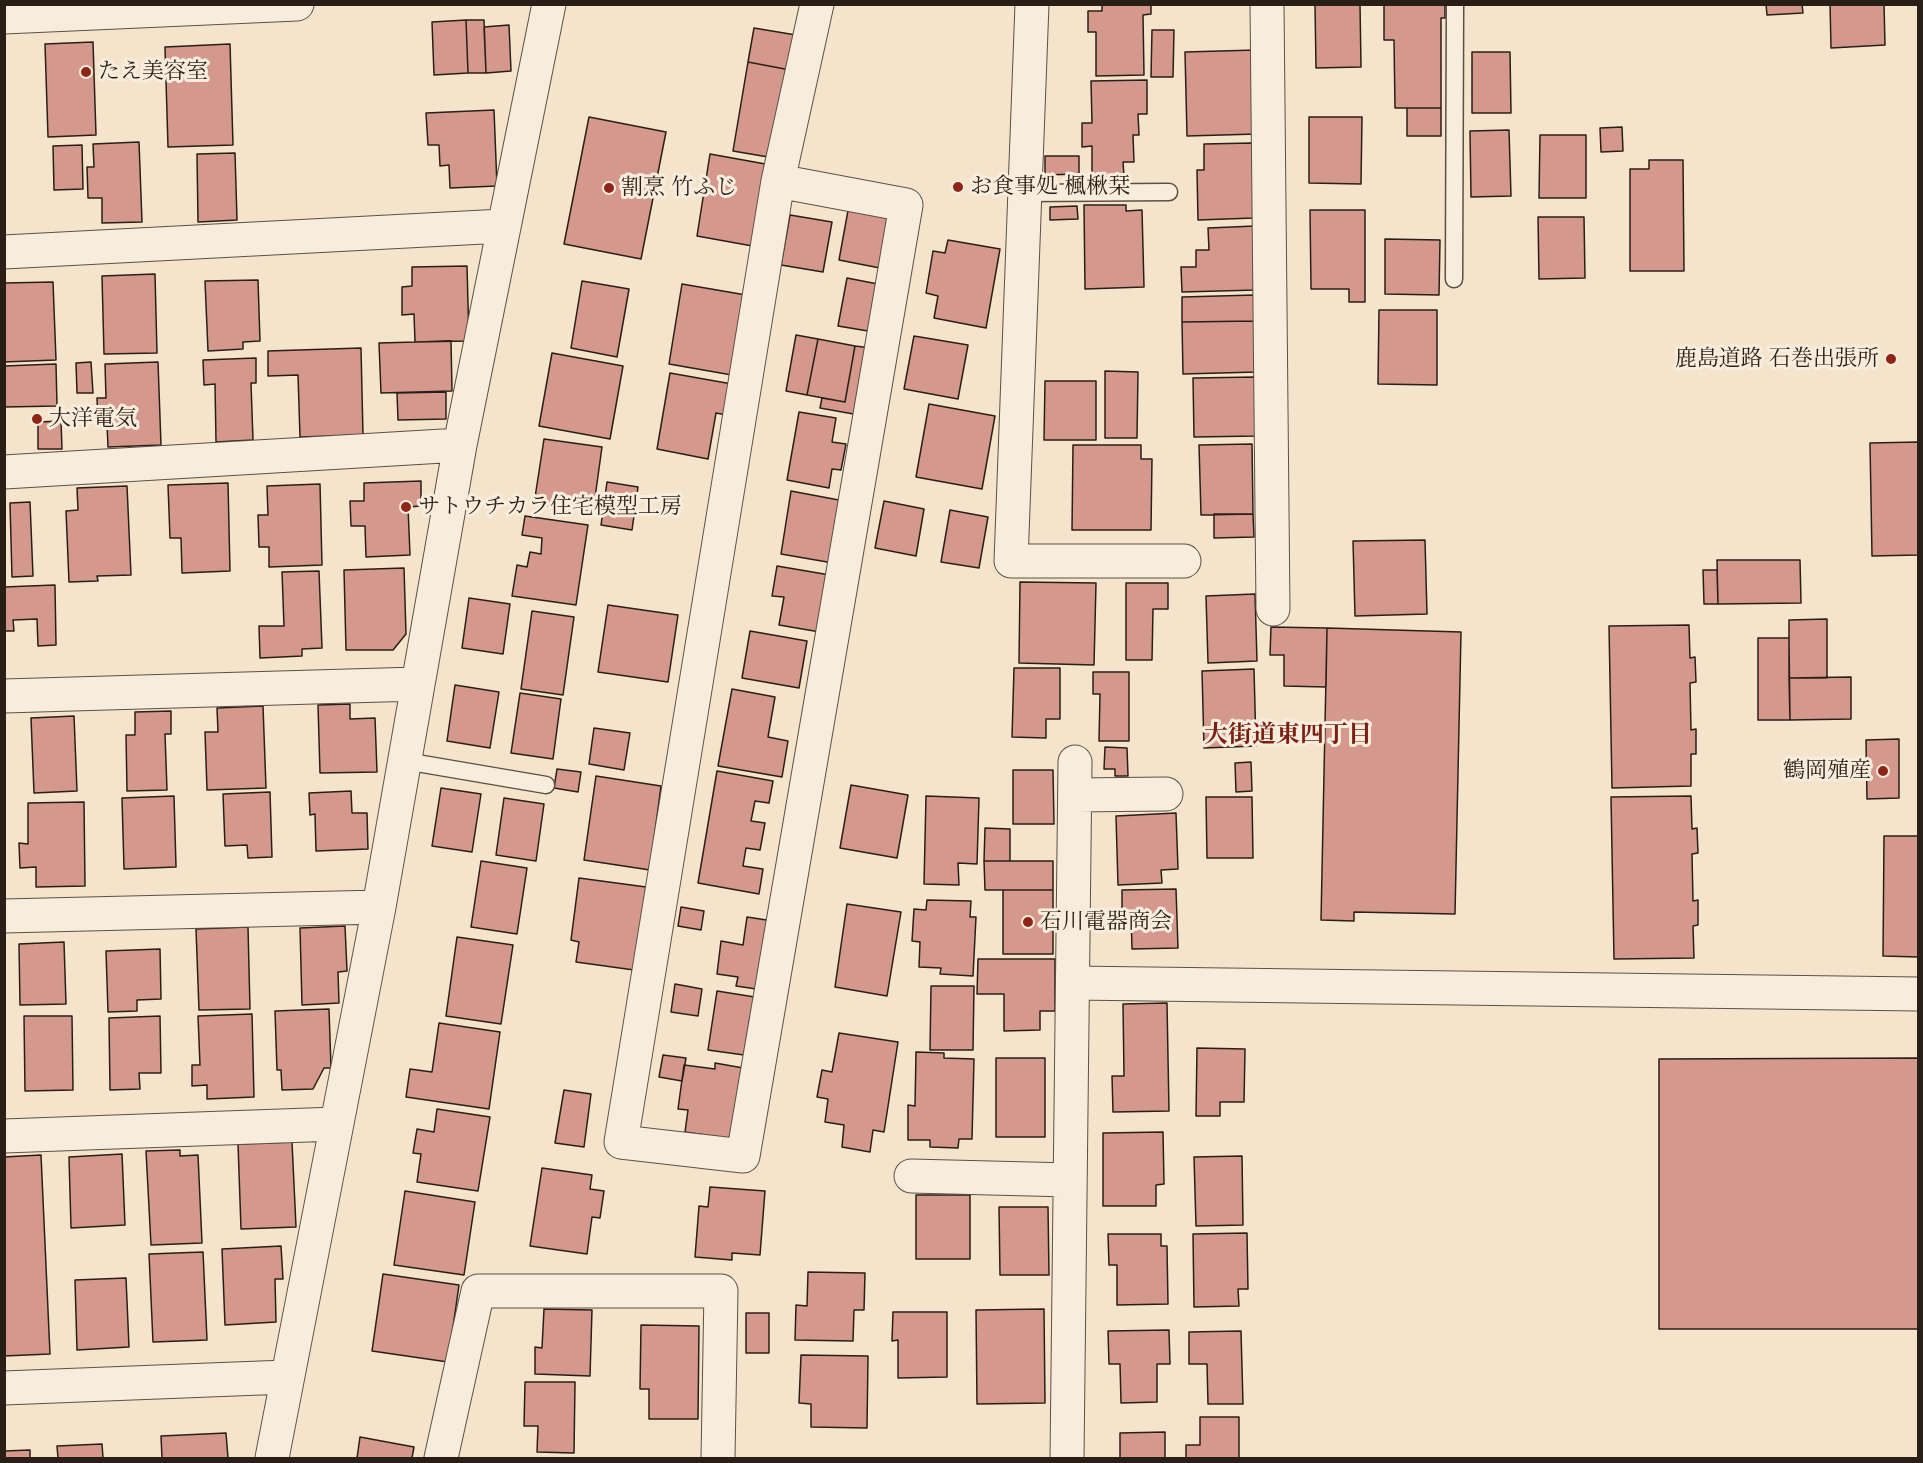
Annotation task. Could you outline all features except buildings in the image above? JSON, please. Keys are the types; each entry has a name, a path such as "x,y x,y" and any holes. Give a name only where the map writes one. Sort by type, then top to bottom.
{"street":[{"path":"4,17 297,4"},
{"path":"272,1458 379,907 460,446 549,4"},
{"path":"778,181 906,206 743,1156 621,1142 778,181 817,4"},
{"path":"1032,4 1011,561 1184,561"},
{"path":"1267,4 1273,609"},
{"path":"4,252 503,226"},
{"path":"4,472 460,446"},
{"path":"4,696 417,684"},
{"path":"1067,1458 1075,762"},
{"path":"1075,795 1166,794"},
{"path":"4,916 379,907"},
{"path":"1073,984 1918,994"},
{"path":"4,1136 336,1124"},
{"path":"911,1176 1070,1180"},
{"path":"441,1458 478,1290 720,1291 718,1458"},
{"path":"4,1388 286,1377"}],"lane":[{"path":"1454,279 1455,4"},
{"path":"1024,193 1169,192"},
{"path":"405,761 546,785"}],"place":[{"name":"たえ美容室","path":"86,72"},
{"name":"お食事処 楓楸栞","path":"958,187"},
{"name":"割烹 竹ふじ","path":"609,188"},
{"name":"鹿島道路 石巻出張所","path":"1891,359"},
{"name":"大洋電気","path":"37,419"},
{"name":"サトウチカラ住宅模型工房","path":"406,507"},
{"name":"鶴岡殖産","path":"1883,771"},
{"name":"石川電器商会","path":"1028,922"}],"district":[{"name":"大街道東四丁目","path":"1288,736"}]}
